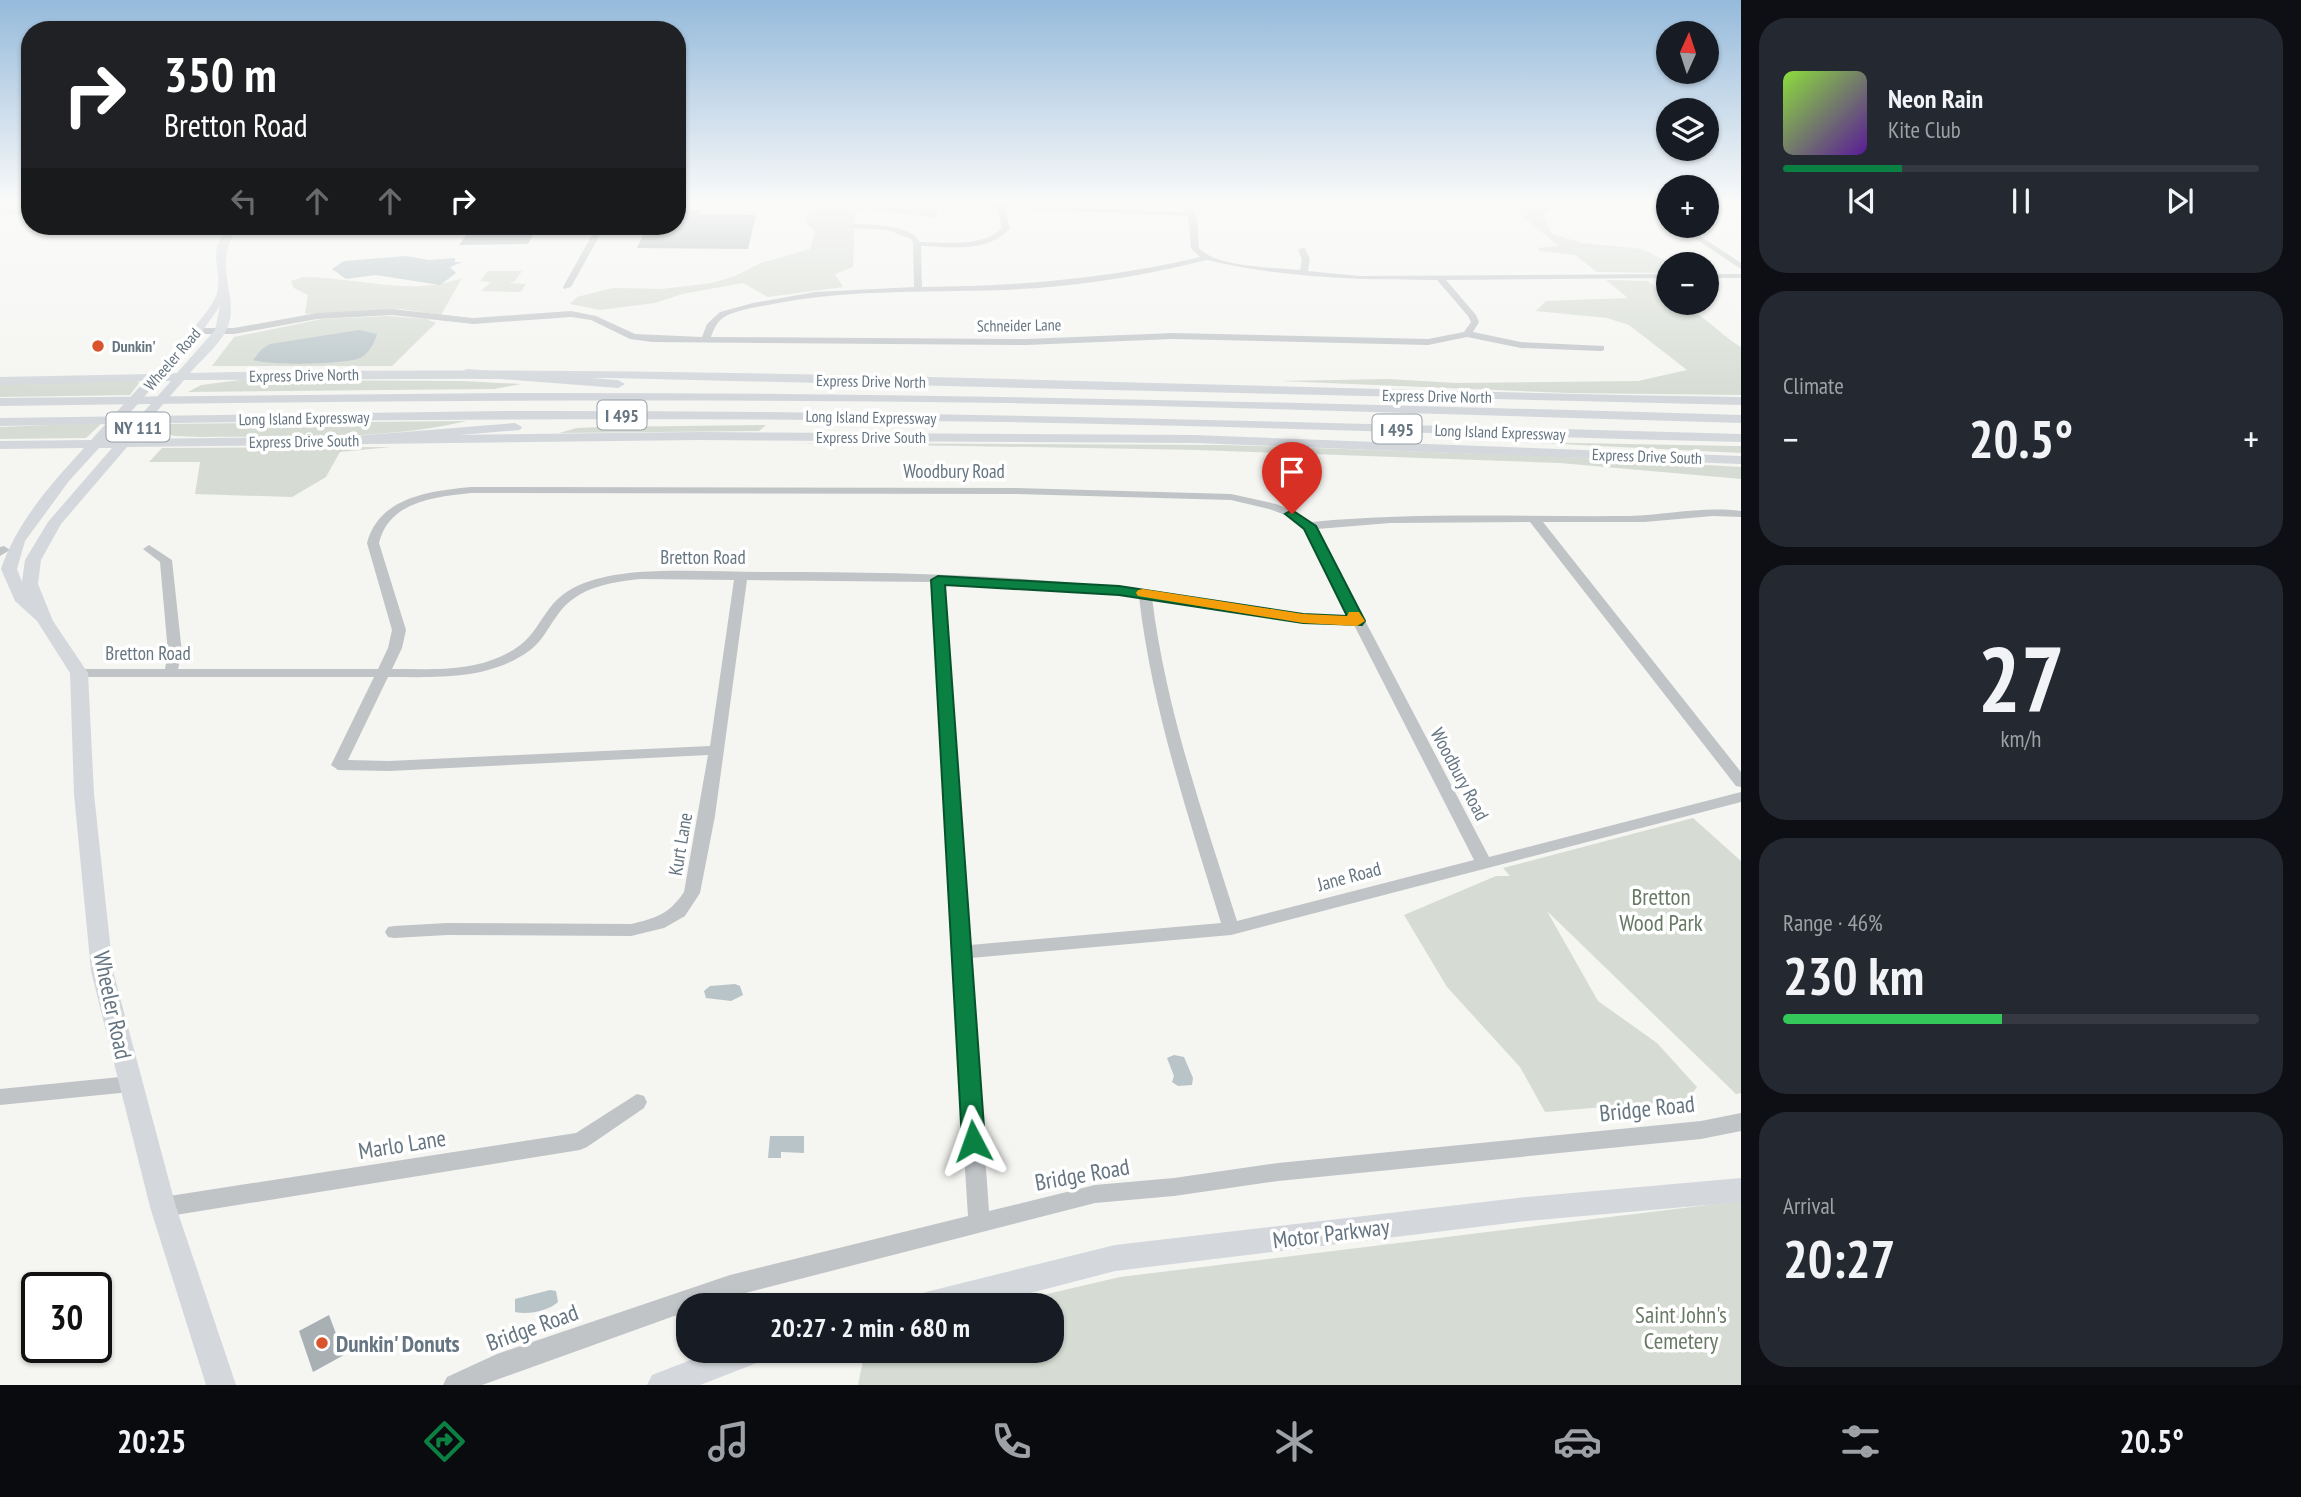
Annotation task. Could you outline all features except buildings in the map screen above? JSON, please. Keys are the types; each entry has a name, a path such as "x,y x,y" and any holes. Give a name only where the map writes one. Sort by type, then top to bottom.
{"highway":[{"path":"467,373 776,397"},
{"name":"Long Island Expressway","path":"0,402 480,396 776,397 1130,401 1741,419"},
{"path":"342,441 694,415"},
{"name":"Long Island Expressway","path":"0,422 694,415 1121,421 1741,439"}],"main road":[{"name":"Wheeler Road","path":"221,269 226,310 220,331 55,522 33,560 30,584 45,621 79,673 84,794 102,971 163,1207 221,1385"},
{"name":"Wheeler Road","path":"45,621 23,601 3,560 64,478 197,331 222,294"},
{"name":"Express Drive North","path":"0,381 157,376 467,373 1741,401"},
{"name":"Express Drive South","path":"0,445 700,436 1195,439 1741,460"},
{"name":"NY 111","path":"3,560 55,522"},
{"path":"0,589 17,588"},
{"name":"Motor Parkway","path":"977,1293 1115,1258 1527,1209 1741,1190"},
{"path":"663,1385 721,1363"}],"street":[{"path":"567,287 577,269"},
{"path":"918,269 918,288"},
{"path":"706,339 709,326 715,320 737,310 835,293 918,288 988,288 1073,281 1160,269"},
{"path":"1261,269 1360,278 1656,276"},
{"path":"1304,273 1305,269"},
{"path":"1719,276 1741,276"},
{"path":"1440,278 1472,315 1475,322 1467,334 1521,345 1601,348"},
{"name":"Schneider Lane","path":"197,331 271,325 317,316 393,312 423,313 462,321 571,314 593,318 633,337 706,339 1026,342 1173,336 1415,342 1444,340 1467,334"},
{"name":"Woodbury Road","path":"382,673 395,648 399,630 373,543 374,533 383,520 397,509 445,492 988,490 1231,497 1272,506 1292,514 1310,526 1484,863"},
{"path":"1310,526 1392,519 1660,519 1714,511 1741,514"},
{"path":"1534,519 1741,782"},
{"path":"149,549 166,560 175,653 171,672"},
{"name":"Bretton Road","path":"79,673 460,673 489,666 512,656 532,642 551,613 564,600 582,588 603,581 663,575 844,576 938,580 1145,594 1303,619 1357,621"},
{"name":"Kurt Lane","path":"394,932 447,929 631,930 658,924 679,912 692,893 741,577"},
{"path":"938,580 979,1222"},
{"path":"1145,594 1153,656 1170,723 1231,929"},
{"path":"382,673 338,765 389,766 716,750"},
{"name":"Jane Road","path":"960,952 1231,929 1741,797"},
{"path":"0,1097 130,1084"},
{"name":"Marlo Lane","path":"163,1207 580,1141 637,1102"},
{"name":"Bridge Road","path":"455,1385 496,1366 730,1286 1095,1194 1174,1187 1278,1172 1701,1130 1741,1122"}],"green space":[{"path":"750,269 849,269 835,274 843,287 768,297 743,283 682,294 655,303 600,310 570,304 577,297 613,288 662,289 712,283"},
{"path":"1593,269 1656,269 1656,273 1597,272"},
{"path":"488,271 522,271 515,281 509,283 526,284 521,292 481,291 491,282 480,281"},
{"path":"303,277 403,286 423,286 462,278 441,315 402,309 305,314 308,295 294,288 291,281"},
{"path":"1606,280 1648,281 1656,287 1656,315 1700,315 1741,347 1741,395 1569,393 1280,381 1638,381 1687,370 1629,325 1607,318 1536,311 1546,301 1628,298"},
{"path":"388,316 426,319 436,323 392,366 212,366 234,337 322,319"},
{"path":"137,380 139,383 130,395 0,397 0,383"},
{"path":"240,380 462,381 521,384 494,389 188,392 201,385"},
{"path":"467,421 401,432 334,436 200,437 175,436 154,430 162,424"},
{"path":"102,423 86,438 0,439 0,427"},
{"path":"766,425 759,431 559,433 577,428"},
{"path":"1518,442 1741,446 1741,453"},
{"path":"792,443 1225,445 1548,456 1741,467 1741,479 1560,463 1197,450"},
{"path":"391,447 340,452 326,477 292,497 195,494 200,462 149,462 162,448"},
{"name":"Bretton Wood Park","path":"1693,818 1741,861 1741,1093 1736,1094 1547,911 1598,1001 1657,1043 1697,1087 1687,1100 1545,1112 1520,1067 1447,987 1404,915 1496,876 1510,876 1503,868"},
{"name":"Saint John's Cemetery","path":"1741,1201 1741,1385 858,1385 863,1363 1064,1363 1064,1293 1051,1293 1120,1277"}],"shaded area":[{"path":"332,269 452,269 456,273 440,285 376,275 346,279"},
{"path":"359,330 377,334 370,349 357,359 305,364 253,360 270,344"},
{"path":"710,986 740,986 743,995 731,1001 706,998 704,991"},
{"path":"1174,1055 1184,1057 1193,1078 1192,1085 1178,1086 1172,1082 1174,1076 1167,1058"},
{"path":"770,1136 804,1136 804,1153 781,1152 781,1158 768,1158"},
{"path":"550,1290 556,1291 558,1302 554,1305 538,1312 515,1312 515,1299"}],"slow traffic":[{"path":"1143,593 1303,619 1357,621 1354,616"}],"place":[{"name":"Dunkin'","path":"98,346"},
{"name":"Dunkin' Donuts","path":"322,1343"}],"route":[{"path":"973,1141 938,580 1119,591 1169,596 1303,619 1357,621 1310,526 1292,514"}]}
